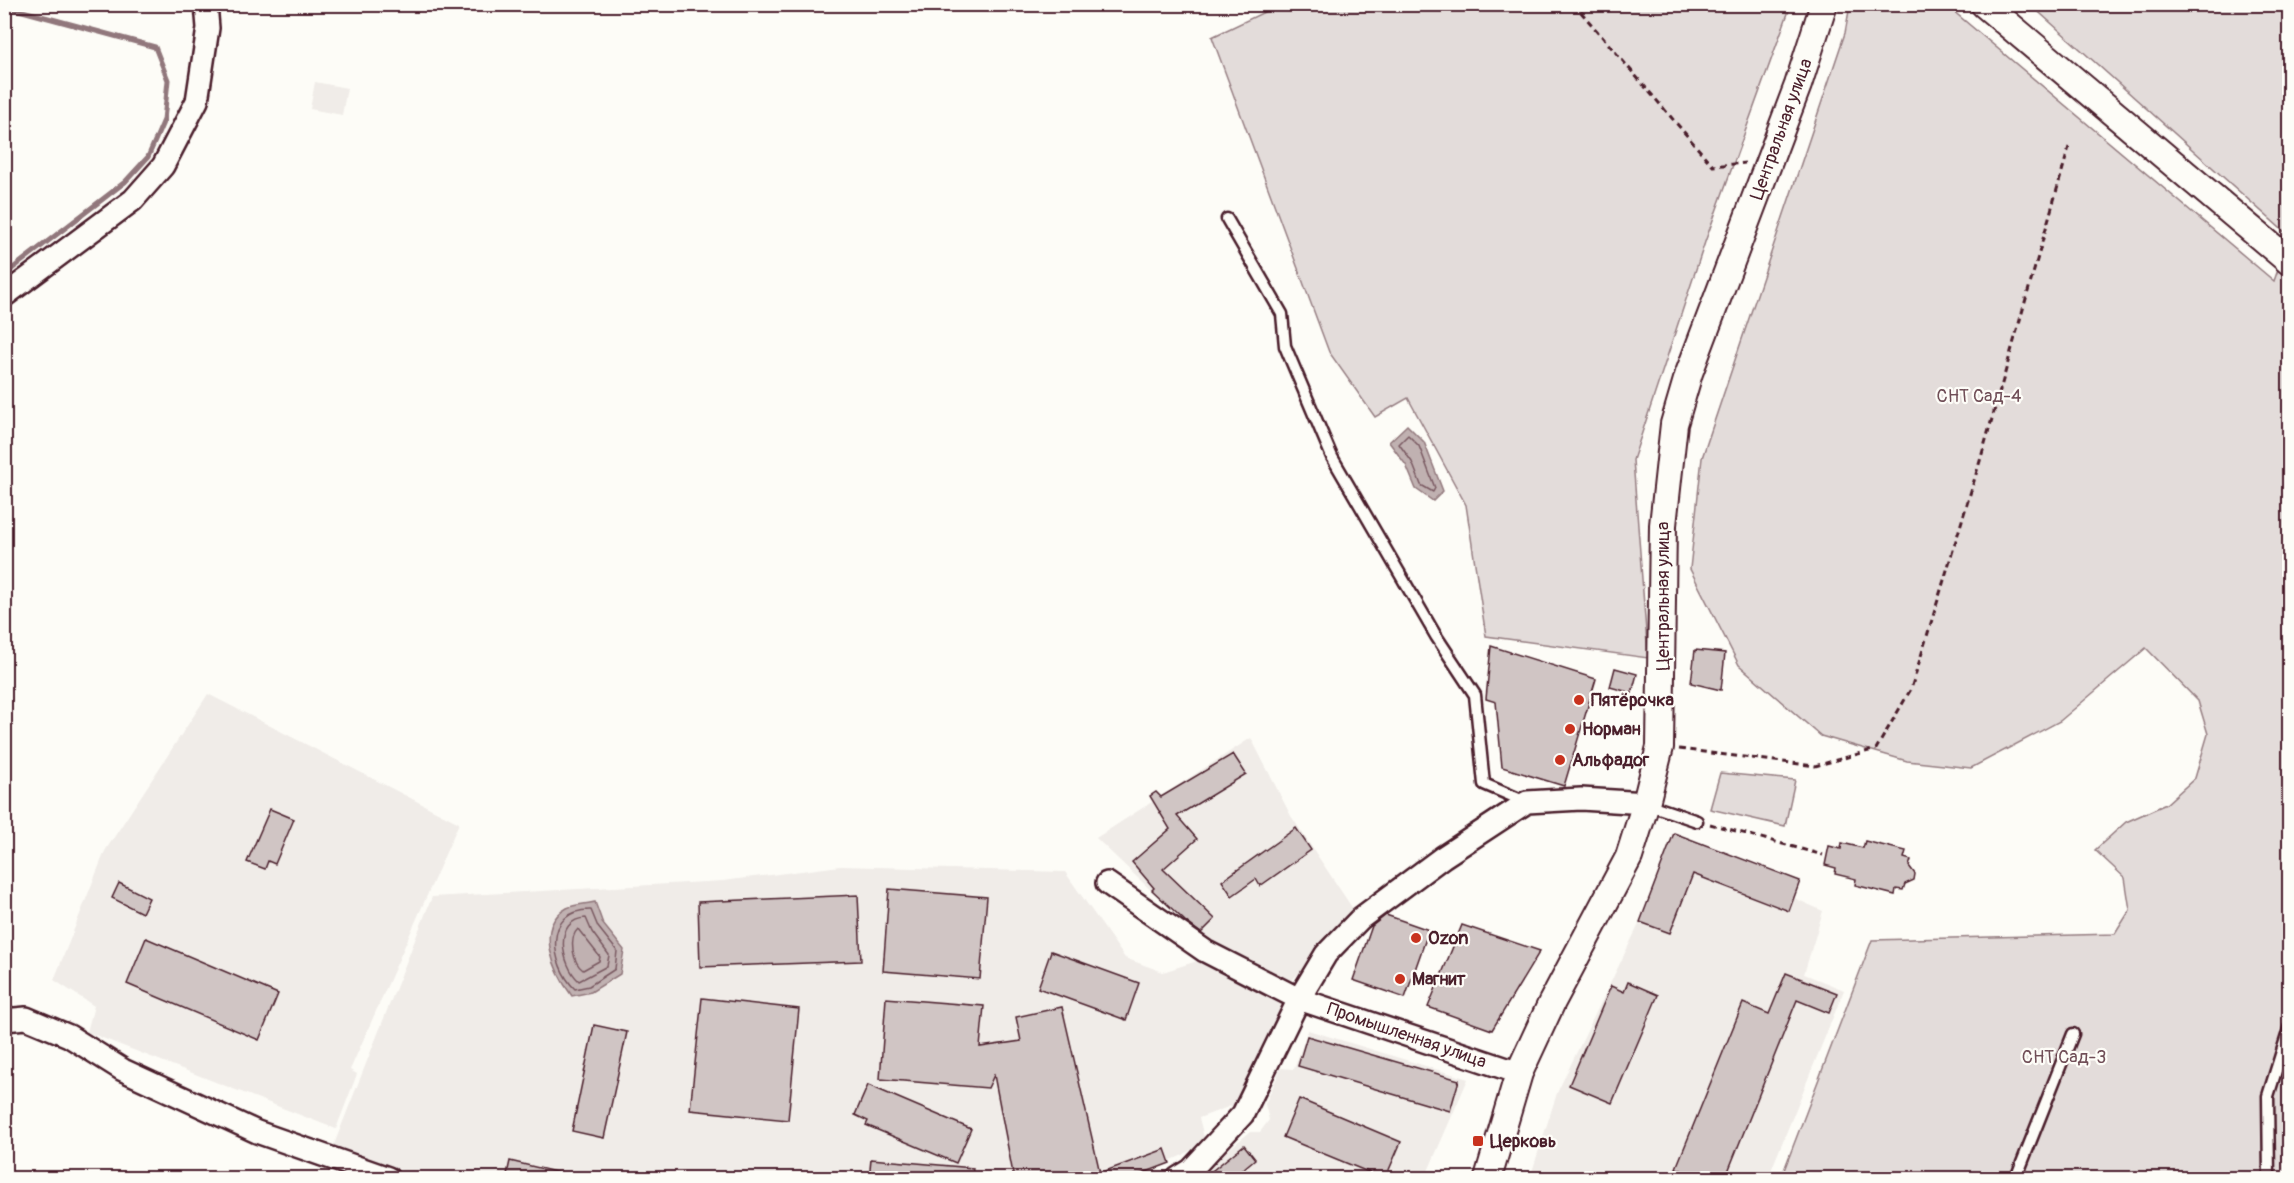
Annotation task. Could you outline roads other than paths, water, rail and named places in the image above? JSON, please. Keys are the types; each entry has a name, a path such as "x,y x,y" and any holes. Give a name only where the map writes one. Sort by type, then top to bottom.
{"street":[{"path":"4,296 133,200 163,166 197,101 208,28 206,4"},
{"name":"Центральная улица","path":"1488,1179 1519,1073 1552,1002 1629,857 1646,803 1660,747 1663,525 1674,424 1689,373 1771,161 1824,4"},
{"path":"1984,4 2289,262"},
{"path":"1178,1179 1191,1170 1243,1114 1297,997 1326,954 1361,918 1443,857 1527,802 1581,799 1646,803"},
{"name":"Промышленная улица","path":"1107,883 1205,951 1297,997 1519,1073"},
{"path":"4,1020 26,1018 69,1036 123,1070 257,1132 388,1179"}],"lane":[{"path":"1227,219 1282,314 1285,346 1332,457 1436,636 1475,695 1484,784 1527,802"},
{"path":"1646,803 1699,821"},
{"path":"2269,1179 2268,1096 2289,1026"},
{"path":"2016,1179 2073,1034"}],"water":[{"path":"1407,425 1424,442 1443,491 1433,501 1416,489 1406,465 1389,442"},
{"path":"595,902 603,924 624,950 620,974 591,992 572,996 559,975 550,950 551,927 557,916 567,908"}],"waterway":[{"path":"4,6 155,47 168,80 164,120 148,157 125,182 4,275"}],"place":[{"name":"Пятёрочка","path":"1579,700"},
{"name":"Норман","path":"1570,729"},
{"name":"Альфадог","path":"1560,760"},
{"name":"Ozon","path":"1416,938"},
{"name":"Магнит","path":"1400,979"},
{"name":"Церковь","path":"1478,1141"}],"park label":[{"name":"СНТ Сад-4","path":"1979,396"},
{"name":"СНТ Сад-3","path":"2064,1057"}]}
